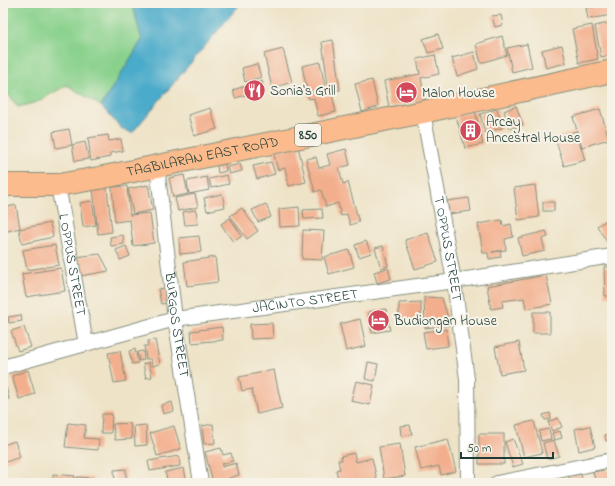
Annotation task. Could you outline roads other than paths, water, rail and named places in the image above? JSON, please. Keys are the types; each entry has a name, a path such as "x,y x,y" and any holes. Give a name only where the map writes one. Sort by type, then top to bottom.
{"main road":[{"name":"TAGBILARAN EAST ROAD","path":"3,185 58,185 99,178 424,112 612,71"}],"street":[{"name":"T OPPUS STREET","path":"424,112 454,281 467,379 468,483"},
{"name":"BURGOS STREET","path":"157,166 175,319 201,483"},
{"name":"L OPPUS STREET","path":"58,185 86,344"},
{"name":"JACINTO STREET","path":"3,367 175,319 454,281 612,256"},
{"path":"497,483 612,460"}],"water":[{"path":"132,3 241,3 132,133 121,128 101,106 142,40"}],"place":[{"name":"Sonia's Grill","path":"254,91"},
{"name":"Malon House","path":"407,93"},
{"name":"Arcay Ancestral House","path":"470,130"},
{"name":"Budiongan House","path":"378,321"}]}
